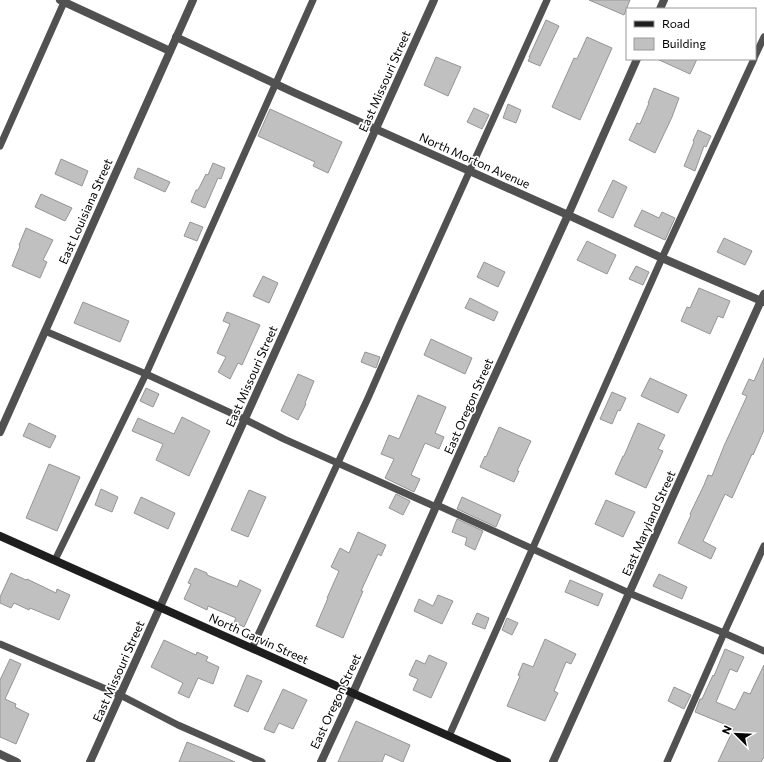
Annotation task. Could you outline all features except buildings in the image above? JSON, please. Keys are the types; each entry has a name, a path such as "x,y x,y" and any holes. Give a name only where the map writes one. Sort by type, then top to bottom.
{"main road":[{"name":"North Garvin Street","path":"0,536 507,762"}],"street":[{"name":"East Louisiana Street","path":"0,432 3,419 45,331 193,0"},
{"name":"East Missouri Street","path":"90,762 434,0"},
{"path":"63,1 170,51"},
{"name":"North Morton Avenue","path":"176,37 276,84 662,258 763,299"},
{"name":"East Oregon Street","path":"321,762 637,60"},
{"name":"East Maryland Street","path":"553,762 763,299"},
{"path":"0,754 17,762"}],"lane":[{"path":"55,560 146,374 314,0"},
{"path":"252,648 368,398 547,0"},
{"path":"0,146 63,1"},
{"path":"756,54 764,37"},
{"path":"449,736 662,258 754,60"},
{"path":"45,331 146,374 284,439 533,549 629,594 764,651"},
{"path":"667,762 764,546"},
{"path":"0,644 120,695 178,725 262,762"}]}
